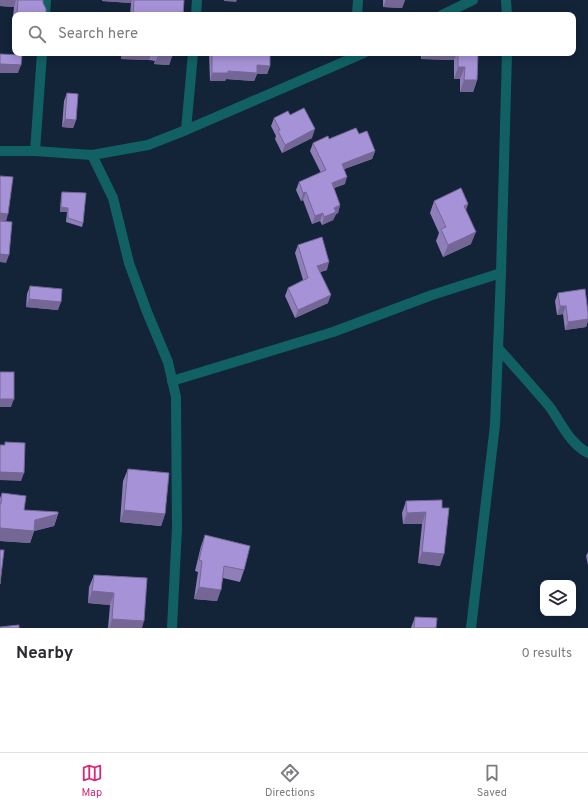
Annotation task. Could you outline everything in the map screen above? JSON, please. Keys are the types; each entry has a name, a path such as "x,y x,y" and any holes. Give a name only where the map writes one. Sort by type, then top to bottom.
{"street":[{"path":"44,12 46,0"},
{"path":"196,12 197,0"},
{"path":"357,12 358,0"},
{"path":"448,12 473,0"},
{"path":"506,0 507,12"},
{"path":"35,151 42,56"},
{"path":"186,130 192,56"},
{"path":"0,151 35,151 92,155 148,145 186,130 353,56"},
{"path":"471,628 495,425 507,56"},
{"path":"92,155 113,198 129,263 147,312 168,362 176,397 177,528 172,628"},
{"path":"172,381 333,332 451,288 501,273"},
{"path":"498,348 550,407 572,440 588,453"}],"building":[{"path":"18,0 43,0 46,9 46,12 17,12"},
{"path":"134,0 184,0 183,12 133,12"},
{"path":"0,54 22,56 21,65 0,64"},
{"path":"212,56 270,56 270,66 257,65 257,73 228,71 228,73 212,73"},
{"path":"458,56 478,56 477,80 464,80 465,67 458,67"},
{"path":"67,93 78,94 76,120 65,119"},
{"path":"304,108 315,129 285,145 278,131 280,130 274,118 288,111 290,115"},
{"path":"356,128 359,134 367,131 375,151 342,164 347,177 332,183 340,205 334,208 336,212 324,217 323,213 315,216 306,192 303,193 299,182 326,170 313,143 328,136 329,139"},
{"path":"0,176 13,177 8,214 0,213"},
{"path":"461,188 468,204 464,206 476,232 448,245 441,229 446,227 434,201"},
{"path":"62,192 86,193 83,223 68,218 68,208 61,207"},
{"path":"0,221 12,222 9,255 0,254"},
{"path":"322,237 329,262 317,266 331,295 298,310 288,288 308,278 298,245"},
{"path":"30,286 62,289 61,302 29,299"},
{"path":"585,289 588,319 568,322 566,306 560,306 558,293"},
{"path":"0,372 14,372 14,399 0,399"},
{"path":"5,442 25,443 24,473 0,472 0,445 5,445"},
{"path":"128,469 169,473 165,514 124,510"},
{"path":"2,493 26,496 24,510 58,512 58,514 35,520 34,531 0,528 0,504"},
{"path":"442,500 442,508 449,508 444,554 422,552 426,512 407,513 406,501"},
{"path":"205,535 250,546 244,570 224,566 221,590 199,587 202,561 199,560"},
{"path":"0,550 4,550 0,584"},
{"path":"94,575 147,578 144,621 112,619 114,593 92,591"},
{"path":"415,617 437,618 436,628 414,628"},
{"path":"19,625 19,628 0,628 0,627"}]}
